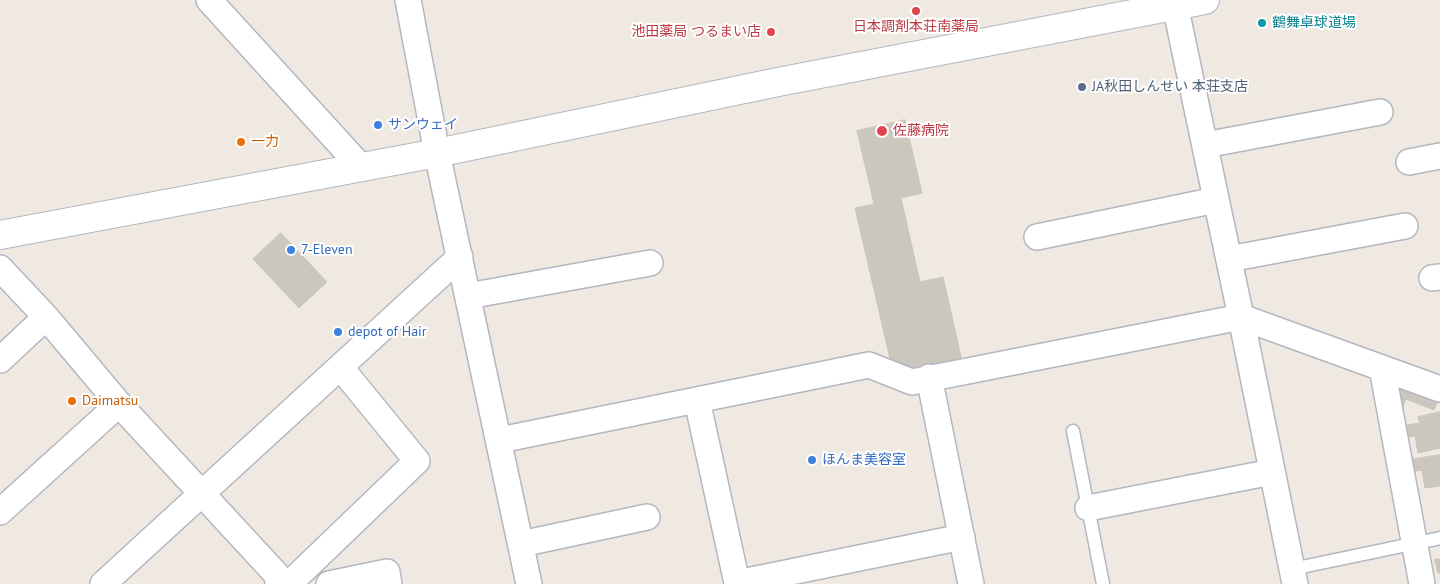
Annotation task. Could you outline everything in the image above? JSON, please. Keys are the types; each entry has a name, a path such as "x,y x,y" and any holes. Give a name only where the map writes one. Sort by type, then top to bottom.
{"street":[{"path":"209,0 361,167"},
{"path":"408,0 437,152 500,440 529,584"},
{"path":"0,235 437,152 1174,3 1205,0"},
{"path":"1174,3 1242,317 1293,576"},
{"path":"1205,145 1380,112"},
{"path":"1409,162 1440,156"},
{"path":"1037,237 1216,200"},
{"path":"1229,259 1405,226"},
{"path":"103,584 460,257"},
{"path":"468,296 650,263"},
{"path":"0,268 46,317 119,404 277,575 278,584"},
{"path":"0,360 46,317"},
{"path":"500,440 869,365 912,382 929,377 1242,317 1440,389"},
{"path":"289,584 417,461 341,368"},
{"path":"1382,368 1422,584"},
{"path":"929,377 971,584"},
{"path":"697,400 737,583 962,537"},
{"path":"0,512 119,404"},
{"path":"1088,508 1272,472"},
{"path":"521,544 647,517"},
{"path":"329,584 387,572 389,584"}],"lane":[{"path":"1073,430 1103,584"},
{"path":"1293,576 1440,538"}],"building":[{"name":"佐藤病院","path":"905,120 922,193 901,198 920,282 943,277 962,361 909,373 891,363 855,208 874,204 857,131"},
{"path":"281,233 327,282 299,308 253,259"},
{"path":"1397,384 1438,400 1434,410 1406,399 1403,407 1397,404 1400,396 1393,394"},
{"path":"1440,412 1440,448 1418,453 1415,436 1403,438 1401,426 1420,423 1418,417"},
{"path":"1440,455 1440,486 1425,488 1422,470 1411,472 1409,460"},
{"path":"1435,559 1440,559 1440,573 1438,573"}],"place":[{"name":"日本調剤本荘南薬局","path":"916,11"},
{"name":"鶴舞卓球道場","path":"1262,23"},
{"name":"池田薬局 つるまい店","path":"771,32"},
{"name":"JA秋田しんせい 本荘支店","path":"1082,87"},
{"name":"サンウェイ","path":"378,125"},
{"name":"佐藤病院","path":"882,131"},
{"name":"一力","path":"241,142"},
{"name":"7-Eleven","path":"291,250"},
{"name":"depot of Hair","path":"338,332"},
{"name":"Daimatsu","path":"72,401"},
{"name":"ほんま美容室","path":"812,460"}]}
